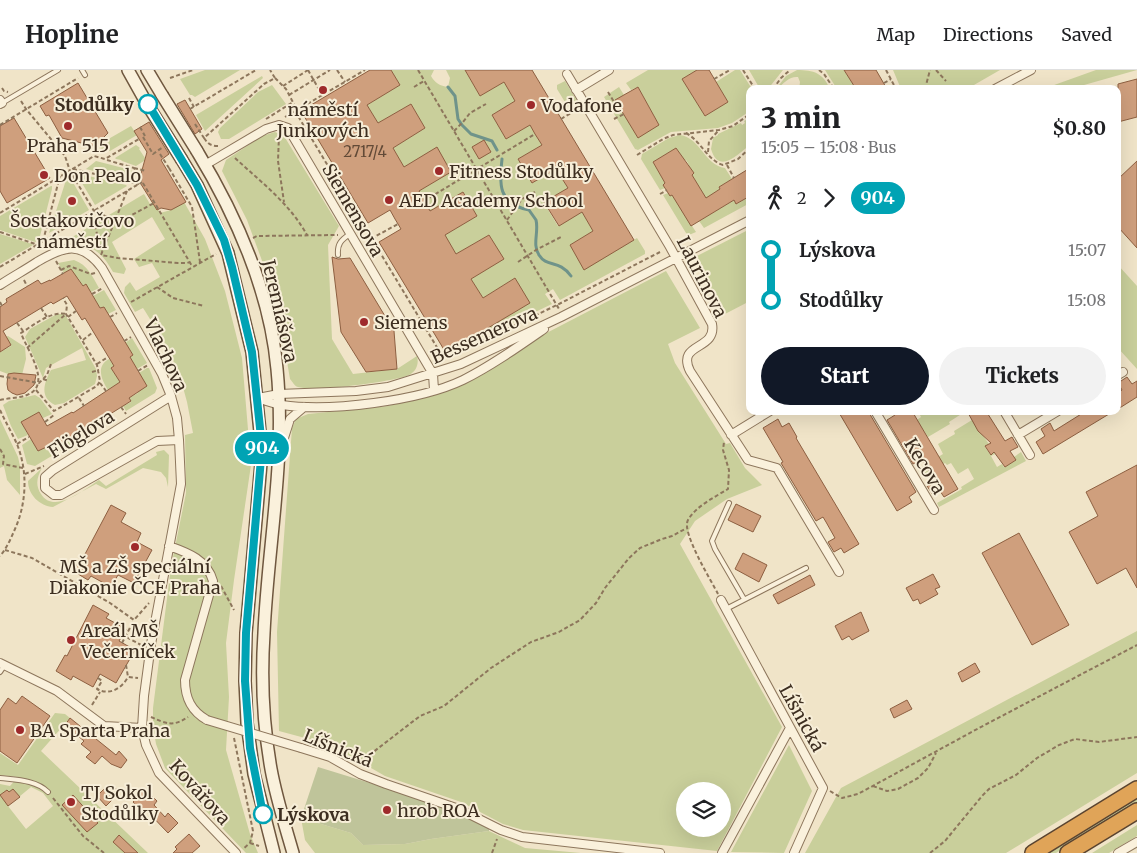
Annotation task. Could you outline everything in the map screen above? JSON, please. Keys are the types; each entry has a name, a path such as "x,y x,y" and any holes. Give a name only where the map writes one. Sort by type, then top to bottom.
{"highway":[{"path":"1033,853 1137,790"},
{"path":"1068,853 1137,811"}],"main road":[{"name":"Jeremiášova","path":"128,70 197,185 228,253 248,331 258,398 262,452 246,633 245,681 254,774 274,853"},
{"name":"Jeremiášova","path":"147,70 197,151 241,233 270,326 280,399 280,448 264,634 263,682 265,722 271,770 293,853"}],"street":[{"path":"576,90 609,70"},
{"path":"1003,85 1031,70"},
{"name":"Laurinova","path":"566,74 676,258 709,319 713,329 710,339 692,349 687,365 728,436 748,460 777,468 839,572"},
{"path":"205,165 266,129 279,125"},
{"name":"Siemensova","path":"279,125 288,128 433,374 434,390"},
{"name":"Bessemerova","path":"258,398 280,399 373,389 401,384 461,364 561,317 746,222"},
{"name":"Vlachova","path":"0,285 59,250 66,248 86,253 98,263 125,305 162,374 171,396 179,440 181,484 151,644 142,728"},
{"name":"Bessemerova","path":"258,398 280,399 304,407 379,402 434,390 461,381 482,370 561,317"},
{"name":"Flöglova","path":"171,396 53,470 45,477 45,488 50,494 61,495 156,441 179,440"},
{"path":"280,448 290,419 304,407"},
{"path":"728,436 763,415"},
{"name":"Kecova","path":"877,415 934,510"},
{"path":"1006,415 1030,455"},
{"path":"1018,436 1052,415"},
{"path":"169,546 196,558 208,568 211,574"},
{"name":"Líšnická","path":"211,574 213,584 185,680 186,694 195,712 208,720 330,757 351,769 386,784 459,808 501,830 522,838 660,853"},
{"name":"Líšnická","path":"721,600 823,788"},
{"path":"2,667 57,691 104,726 142,728"},
{"name":"Kovářova","path":"142,728 146,745 159,773 239,851"},
{"path":"722,853 790,728"},
{"path":"794,853 823,788"},
{"path":"1118,853 1137,842"}],"lane":[{"path":"1,103 18,95 58,70"},
{"path":"82,70 85,75"},
{"path":"338,256 337,248 341,240 350,234"},
{"path":"729,503 712,541 714,549 744,598"},
{"path":"726,609 744,598 806,568"},
{"path":"0,778 33,783 48,792"}],"path":[{"path":"170,78 193,70"},
{"path":"190,109 256,70"},
{"path":"270,70 289,95 297,110 295,111 444,360 660,252"},
{"path":"283,86 308,70 322,95"},
{"path":"289,95 330,70"},
{"path":"337,70 344,82"},
{"path":"297,110 365,70"},
{"path":"418,70 557,305 561,317"},
{"path":"714,80 730,70"},
{"path":"743,70 752,85"},
{"path":"776,85 790,70"},
{"path":"819,70 832,85"},
{"path":"886,70 894,85"},
{"path":"925,85 930,70"},
{"path":"936,70 946,81"},
{"path":"0,125 80,76"},
{"path":"204,138 264,84 275,78"},
{"path":"884,83 891,79"},
{"path":"414,87 424,81"},
{"path":"608,92 623,115 614,119"},
{"path":"18,95 26,109 65,156 92,212 102,252 101,255 118,258 190,262"},
{"path":"189,98 194,107"},
{"path":"263,121 293,102"},
{"path":"454,131 470,113 486,104"},
{"path":"561,119 580,108"},
{"path":"637,155 663,139 684,133 719,130 733,126 746,117"},
{"path":"195,124 208,144 214,146 224,144"},
{"path":"279,125 278,161 284,202"},
{"path":"140,127 153,154 157,152"},
{"path":"710,156 708,152 709,141 719,130"},
{"path":"684,133 694,138 718,163 727,165 746,151"},
{"path":"424,201 535,134"},
{"path":"105,159 139,139"},
{"path":"219,146 284,202 308,235"},
{"path":"160,154 192,208 200,262"},
{"path":"0,212 94,156 146,171"},
{"path":"727,165 734,178"},
{"path":"134,168 141,183 192,266"},
{"path":"71,170 141,183"},
{"path":"43,242 60,176"},
{"path":"0,267 141,183"},
{"path":"660,194 667,190"},
{"path":"102,252 128,191"},
{"path":"506,220 525,197 535,192"},
{"path":"92,212 119,222 154,203"},
{"path":"364,247 373,241 376,236 398,224"},
{"path":"0,232 38,245"},
{"path":"254,238 257,236 350,234"},
{"path":"518,262 561,237"},
{"path":"125,305 192,266 217,254"},
{"path":"56,261 63,274"},
{"path":"61,270 69,266 90,274 95,273"},
{"path":"24,280 27,286"},
{"path":"92,294 105,286"},
{"path":"157,287 173,298 204,306"},
{"path":"63,298 67,305 66,314 97,364 99,382 106,391"},
{"path":"0,302 2,306"},
{"path":"41,308 47,317"},
{"path":"68,317 76,311"},
{"path":"39,383 39,375 20,333 54,314 66,314"},
{"path":"27,348 66,314"},
{"path":"17,322 23,331"},
{"path":"82,341 93,332"},
{"path":"124,341 128,339"},
{"path":"97,364 108,357"},
{"path":"0,400 27,395 36,390 51,364"},
{"path":"138,371 150,364"},
{"path":"92,372 98,370"},
{"path":"0,376 39,383"},
{"path":"43,379 49,381"},
{"path":"54,411 97,386 99,382"},
{"path":"36,390 54,411 54,415 58,420"},
{"path":"78,397 84,406"},
{"path":"121,407 126,414"},
{"path":"0,410 17,444 25,474 25,491 20,517 5,550 0,556"},
{"path":"45,422 54,415"},
{"path":"98,423 102,429"},
{"path":"73,436 78,444"},
{"path":"721,600 691,542 687,521 695,511 728,489 729,470 723,450 728,436"},
{"path":"17,444 29,437"},
{"path":"0,449 4,456 3,464 23,468"},
{"path":"25,474 42,465 53,470"},
{"path":"351,769 420,716 444,706 491,668 531,642 559,632 580,620 596,603 605,588 629,558 640,548 687,528"},
{"path":"5,550 32,558 110,603 134,620"},
{"path":"211,574 224,589 234,610"},
{"path":"122,643 134,620 151,602"},
{"path":"121,634 143,646"},
{"path":"823,788 842,798 858,794 1137,645"},
{"path":"100,691 108,692 120,688 128,677 126,666"},
{"path":"128,677 138,678"},
{"path":"98,678 102,681 97,689 100,691"},
{"path":"90,707 100,691"},
{"path":"152,717 168,724 181,722 190,716"},
{"path":"930,853 945,841 990,789 1016,775 1037,758 1059,745 1075,740 1099,742 1137,737"},
{"path":"234,738 253,832 250,843 239,851"},
{"path":"873,786 887,790 898,789 918,778 928,768 937,751"},
{"path":"48,792 83,836 104,853"},
{"path":"492,853 501,830"},
{"path":"250,843 259,846"}],"green space":[{"path":"205,70 240,70 195,97 190,95 180,79"},
{"path":"391,70 434,70 431,76 434,81 448,87 450,78 446,70 469,70 466,72 480,96 504,82 515,101 492,115 506,139 530,125 542,145 518,159 532,183 556,169 568,188 544,203 558,226 582,212 593,231 570,245 584,269 637,238 645,254 560,300 553,289 545,294 552,304 446,353 529,303 515,278 483,298 471,279 503,259 489,235 456,254 445,235 477,216 463,192 430,211 419,191 451,172 437,148 404,167 393,148 425,128 411,104 378,123 367,105 400,85"},
{"path":"648,70 697,70 682,79 705,116 728,102 716,82 735,70 740,70 749,85 746,85 746,114 732,123 718,128 671,132 638,150 635,149 604,97 619,87 624,95 659,125 638,87 631,90 626,83"},
{"path":"749,70 783,70 771,85 758,85"},
{"path":"797,70 813,72 821,76 828,85 800,85 798,77 795,77 779,85 786,76"},
{"path":"825,70 844,70 853,85 834,85"},
{"path":"893,70 1000,70 974,85 899,85"},
{"path":"1096,70 1137,70 1084,85 1054,85"},
{"path":"262,76 263,78 205,131 196,115"},
{"path":"565,81 579,104 573,108 568,107 557,89 557,85"},
{"path":"272,85 286,104 229,139 221,139 218,132 220,128 258,92"},
{"path":"746,120 746,148 729,160 719,161 711,149 713,138 741,123 742,125 745,123 744,121"},
{"path":"131,126 137,135 110,151 100,148 98,145"},
{"path":"275,132 284,136 339,226 328,245 332,339 353,374 397,369 417,356 417,367 409,375 371,383 320,388 298,387 290,379 278,309 271,285 247,220 222,171 226,160 262,136"},
{"path":"680,135 693,141 712,162 725,168 732,179 719,187 720,189 706,199 692,175 694,173 687,166 689,165 686,160 684,161 676,148 653,162 665,183 665,188 660,190 641,159 642,154 669,138"},
{"path":"136,145 140,148 145,158 144,161 136,166 115,158"},
{"path":"96,161 131,170 132,176 129,179 125,179 86,169"},
{"path":"76,173 126,185 127,186 95,205"},
{"path":"68,178 71,179 89,210 49,233 66,180"},
{"path":"51,186 52,189 39,240 35,242 0,230 0,216"},
{"path":"668,193 670,196 672,195 696,232 689,235 686,233 663,195"},
{"path":"144,194 150,204 154,202 160,213 171,210 184,202 205,239 225,291 242,358 251,465 226,643 229,697 226,750 250,834 258,853 246,853 165,768 156,744 153,726 153,708 171,567 186,493 185,435 193,433 181,380 172,383 171,378 179,375 169,350 143,308 135,312 124,293 125,287 130,282 136,291 160,277 152,263 139,267 134,259 165,239 152,217 112,242 126,269 124,274 113,272 104,258 88,246 64,242"},
{"path":"746,198 746,205 704,228 699,221 734,200 737,204"},
{"path":"746,231 746,303 725,314 693,258"},
{"path":"0,234 32,244 33,245 0,264"},
{"path":"74,260 86,268 99,288 91,292 83,286 78,278 76,279 71,269 64,273 58,263"},
{"path":"1121,268 1137,286 1137,369 1121,351"},
{"path":"666,271 700,328 668,344 675,363 726,444 730,443 745,468 762,485 727,499 695,521 680,544 782,727 731,824 731,782 676,782 676,837 724,837 717,851 523,830 503,824 461,802 385,776 331,745 279,731 277,632 292,428 296,419 308,414 388,406 433,395 492,368 535,339"},
{"path":"104,290 116,310 108,314 104,307 100,308 93,296"},
{"path":"57,314 66,316 96,369 97,376 95,384 64,403 55,405 47,398 44,389 51,370 86,360 82,348 46,368 43,378 25,337 30,329"},
{"path":"8,336 25,347 26,359 22,375 8,374 0,371 0,352 11,346 6,337"},
{"path":"132,338 147,363 137,369 130,357 133,355 125,343"},
{"path":"109,359 114,366 111,368 120,382 108,390 103,382 101,369 102,365"},
{"path":"149,368 157,388 155,393 126,411 123,406 131,402 129,398 138,393 139,373"},
{"path":"35,395 40,398 52,414 43,418 39,412 21,422 28,435 18,439 3,405 9,401"},
{"path":"920,415 960,415 949,422 950,424 928,437 917,420 921,417"},
{"path":"0,419 18,457 20,466 20,495 7,480 4,466 0,468"},
{"path":"972,420 989,444 985,447 990,454 994,452 995,454 991,456 997,467 1002,464 1004,467 1015,461 1014,457 1021,452 1026,461 939,507 937,503 962,489 961,487 974,479 968,468 958,474 951,463 947,465 945,463 924,476 920,468 943,454 938,444 955,434 954,431"},
{"path":"73,438 75,442 35,466 27,464 22,445 31,439 38,451 47,445 67,440 68,442"},
{"path":"164,450 169,455 168,487 166,478 161,472 143,468 106,489 96,484 81,492 99,480 106,486 157,455 156,452"},
{"path":"42,468 37,481 41,494 47,500 54,502 69,499 53,507 48,506 39,502 32,495 28,481"},
{"path":"1137,631 1137,773 1006,853 805,853 841,788"},
{"name":"TJ Sokol Stodůlky","path":"55,713 65,714 70,718 41,751 148,853 0,853 0,784 10,786 18,777 0,775 0,753 18,765","holes":["31,787 43,793 53,806 26,829 8,806"]},
{"path":"789,745 812,791 784,853 731,852"},
{"path":"318,767 448,807 489,828 489,831 405,844 363,845 351,833 301,818"},
{"path":"1137,797 1137,803 1056,853 1045,853"},
{"path":"301,818 351,833 363,845 405,844 489,831 525,848 581,853 315,853 305,840"},
{"path":"1137,825 1137,836 1109,853 1092,853"}],"building":[{"path":"370,70 391,70 400,85 367,105 378,123 411,104 425,128 393,148 404,167 437,147 451,172 419,191 430,211 463,192 477,216 445,235 456,254 489,235 504,259 471,279 483,298 515,278 530,303 446,353 379,242 401,229 390,210 368,223 301,111"},
{"path":"465,70 532,70 634,240 584,270 570,245 593,231 582,212 559,226 544,202 568,188 556,169 532,183 518,159 542,145 530,125 506,139 492,115 515,101 504,82 480,96"},
{"path":"697,70 709,70 728,102 705,116 682,79"},
{"path":"844,70 876,70 885,85 853,85"},
{"path":"1137,79 1137,117 1121,121 1121,85 1118,84"},
{"path":"78,83 108,133 104,137 106,141 97,147 62,138 49,115 46,116 40,106"},
{"path":"638,87 659,125 638,138 615,100"},
{"path":"185,100 202,129 195,134 177,104"},
{"path":"14,118 50,178 7,203 0,191 0,126"},
{"path":"149,122 169,154 161,160 186,202 171,210 161,208 157,210 139,181 147,152 134,131"},
{"path":"484,140 491,152 479,159 472,147"},
{"path":"676,148 694,173 692,175 706,198 720,189 719,187 746,170 746,198 736,204 734,200 691,226 672,195 670,196 663,185 665,183 653,162"},
{"path":"1137,161 1137,248 1121,230 1121,176"},
{"name":"Siemens","path":"332,257 338,259 350,258 394,331 397,369 366,372 341,332"},
{"path":"71,269 83,286 86,284 100,308 104,307 133,355 130,357 147,386 129,398 131,401 108,417 59,445 57,442 38,451 21,422 39,412 47,426 73,413 120,382 111,368 114,366 85,318 82,320 67,296 53,304 51,302 3,331 11,345 0,352 0,307 7,302 6,299 38,280 41,284 50,281"},
{"path":"8,374 36,375 34,385 25,393 17,395 12,393 8,390"},
{"path":"1127,377 1132,384 1137,381 1137,397 1121,407 1122,390 1121,381"},
{"path":"840,415 870,415 916,492 909,497 912,502 897,511"},
{"path":"895,415 914,415 958,489 944,497 940,491 933,495 927,486 935,481 921,460 913,464 887,420"},
{"path":"969,415 989,415 1005,441 1012,437 1018,447 1010,451 1016,460 1005,467 994,452 991,455 985,446 991,443 978,431"},
{"path":"1080,415 1107,415 1043,454 1036,442 1045,436 1041,429 1050,423 1054,431"},
{"path":"778,419 782,427 789,423 859,544 844,553 841,548 834,552 828,542 835,538 826,522 823,517 816,521 781,463 783,462 763,428"},
{"path":"1137,465 1137,588 1126,568 1097,584 1069,532 1098,516 1086,492"},
{"path":"736,504 761,516 753,532 728,520"},
{"name":"MŠ a ZŠ speciální Diakonie ČCE Praha","path":"111,505 126,513 121,522 141,533 137,542 152,550 134,583 118,575 111,587 91,576 88,580 73,571 84,556"},
{"path":"1019,533 1069,625 1032,645 982,553"},
{"path":"743,553 767,565 759,582 735,569"},
{"path":"933,574 940,587 935,589 938,594 920,604 918,599 913,601 906,588"},
{"path":"810,575 815,585 778,604 773,595"},
{"path":"93,605 109,614 106,618 126,629 119,641 135,650 116,683 100,674 93,687 73,676 71,680 56,671 65,655 67,656"},
{"path":"861,612 869,631 852,640 849,636 842,640 835,626"},
{"path":"975,663 980,672 962,682 958,673"},
{"name":"BA Sparta Praha","path":"22,696 50,716 17,763 0,751 0,710 8,698 16,704"},
{"path":"907,700 912,709 894,718 890,709"},
{"path":"70,718 116,755 119,751 127,760 121,768 111,764 102,756 95,764 86,757 91,752 81,744 84,741 65,725"},
{"path":"108,785 113,789 117,789 116,796 106,806 97,796"},
{"path":"144,788 157,801 154,805 165,817 168,813 178,823 168,833 147,811 144,814 133,802 137,798 135,796"},
{"path":"13,789 20,797 8,806 0,795 7,790 9,792"},
{"path":"73,795 98,823 87,832 62,805"},
{"path":"189,834 200,846 192,853 173,853 177,849 175,847"},
{"path":"119,835 138,853 125,853 113,842"}],"waterway":[{"path":"448,87 455,96 458,119 462,125 471,134 492,141 497,150"},
{"path":"502,159 501,185 503,192 511,203 529,210 536,220 536,247 539,255 542,259 562,267 571,276"}],"bus line":[{"name":"904","path":"148,104 197,185 224,240 252,352 262,447 246,633 245,681 250,748 263,814"}],"place":[{"name":"náměstí Junkových","path":"323,90"},
{"name":"Stodůlky","path":"148,104"},
{"name":"Vodafone","path":"531,105"},
{"name":"Praha 515","path":"68,126"},
{"name":"Fitness Stodůlky","path":"439,171"},
{"name":"Don Pealo","path":"44,175"},
{"name":"AED Academy School","path":"389,200"},
{"name":"Šostakovičovo náměstí","path":"72,201"},
{"name":"Siemens","path":"364,322"},
{"name":"MŠ a ZŠ speciální Diakonie ČCE Praha","path":"135,547"},
{"name":"Areál MŠ Večerníček","path":"71,640"},
{"name":"BA Sparta Praha","path":"20,730"},
{"name":"TJ Sokol Stodůlky","path":"71,802"},
{"name":"hrob ROA","path":"387,810"},
{"name":"Lýskova","path":"263,814"}]}
